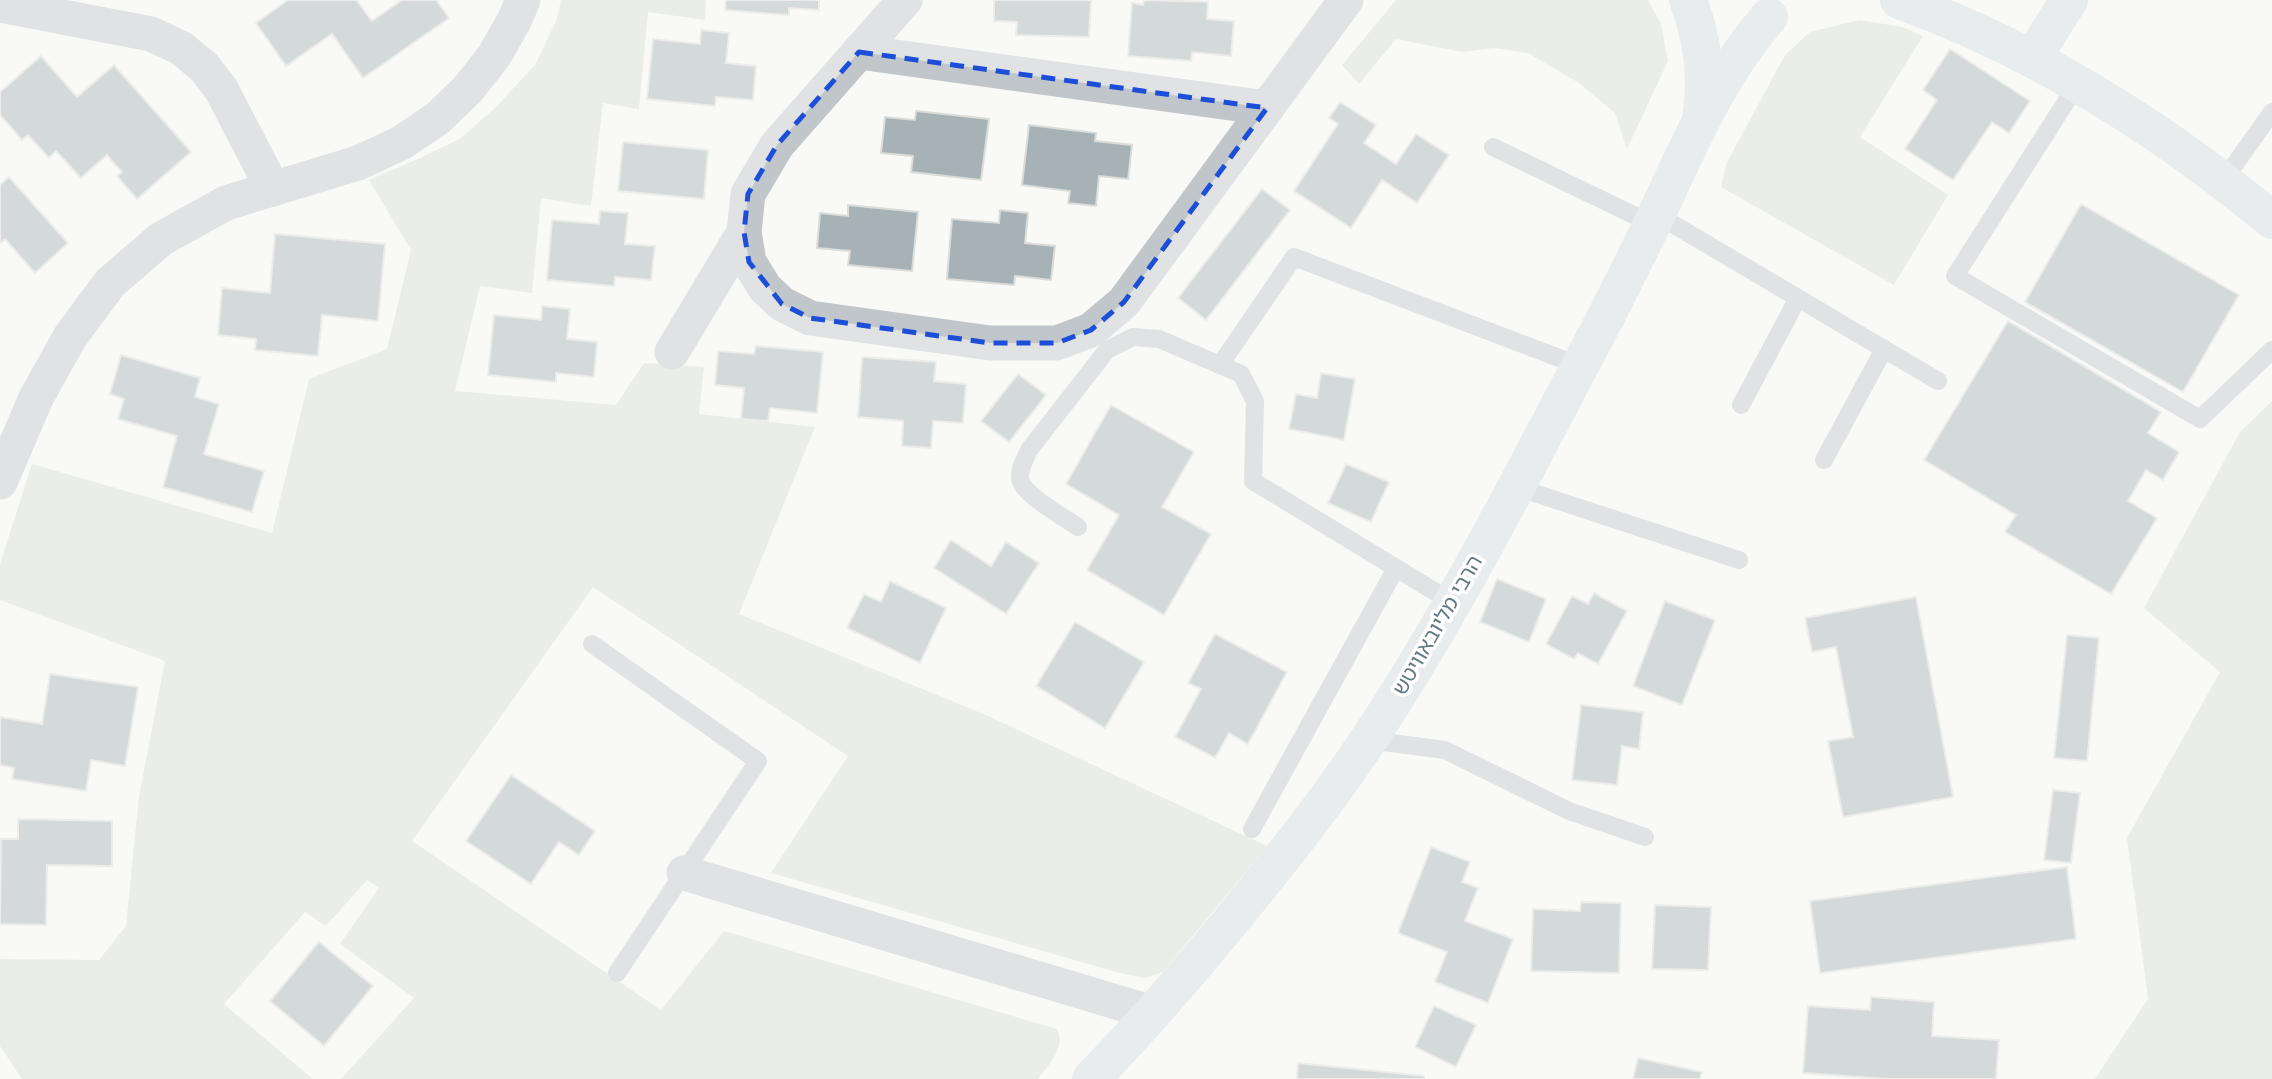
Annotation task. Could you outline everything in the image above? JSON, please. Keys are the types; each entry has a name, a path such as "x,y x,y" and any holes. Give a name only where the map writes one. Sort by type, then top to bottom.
{"main road":[{"path":"1688,0 1706,15 1731,24 1744,24 1784,6"},
{"name":"הרבי מליובאוויטש","path":"1688,0 1703,61 1701,118"},
{"path":"1899,0 1967,27 2078,83 2144,124 2272,220"},
{"path":"2032,59 2069,0"},
{"name":"הרבי מליובאוויטש","path":"1091,1079 1153,1013 1292,845 1368,740 1452,602 1516,488 1654,219 1701,118 1736,58 1784,6"}],"street":[{"path":"0,482 36,398 70,337 110,283 161,239 226,203 358,163 401,143 438,118 468,89 494,56 523,0"},
{"path":"905,0 777,145 748,194 744,232 749,262 765,288 782,304 810,318 989,343 1057,343 1091,330 1124,302 1346,0"},
{"path":"0,5 151,34 181,48 204,67 221,89 273,189"},
{"path":"859,52 1267,108"},
{"path":"672,352 744,232"},
{"path":"684,873 1153,1013"}],"lane":[{"path":"2078,83 1955,276 2200,419 2272,350"},
{"path":"2223,181 2272,112"},
{"path":"1493,147 1654,219 1798,298 1938,381"},
{"path":"1220,365 1294,257 1580,366"},
{"path":"1741,405 1798,298"},
{"path":"1078,527 1026,490 1020,481 1020,469 1029,450 1107,350 1133,337 1159,339 1241,374 1255,401 1253,481 1452,602"},
{"path":"1824,460 1884,349"},
{"path":"1516,488 1739,560"},
{"path":"1252,829 1396,568"},
{"path":"592,644 758,761 617,973"},
{"path":"1368,740 1445,750 1569,811 1645,837"}],"highlighted area":[{"path":"859,52 1267,108 1124,302 1091,330 1057,343 990,343 810,318 782,304 749,262 744,232 748,194 777,145"}],"shaded area":[{"path":"561,0 706,0 705,20 648,12 639,109 603,103 591,206 541,198 532,293 480,286 455,391 616,405 644,363 704,367 699,414 815,427 739,614 986,715 1267,846 1163,972 1145,978 771,873 848,756 593,587 412,841 661,1010 724,931 1057,1029 1058,1049 1038,1079 341,1079 414,998 340,944 379,888 367,880 326,926 305,912 224,1004 313,1079 22,1079 0,1046 0,959 99,960 126,926 139,796 165,661 0,600 0,564 32,464 272,533 309,379 387,349 411,250 369,180 461,138 496,107 535,65 557,19"},
{"path":"1396,0 1648,0 1661,24 1668,61 1627,149 1615,113 1579,83 1528,53 1494,48 1462,52 1396,39 1359,84 1342,65"},
{"path":"1859,20 1903,27 1923,36 1860,137 1948,195 1894,285 1721,187 1726,164 1785,55 1810,32"},
{"path":"2272,401 2272,1079 2095,1079 2148,999 2127,838 2220,672 2144,608 2240,432"}],"building":[{"path":"288,0 356,0 372,21 402,0 436,0 449,18 363,78 332,34 286,66 256,23"},
{"path":"726,0 819,0 819,10 789,8 789,15 725,10"},
{"path":"994,0 1091,0 1089,37 1016,35 1017,22 994,21"},
{"path":"1144,0 1208,2 1207,19 1234,21 1231,56 1192,52 1191,61 1128,56 1132,3 1143,5"},
{"path":"701,30 729,33 726,63 756,66 753,100 716,97 715,106 647,99 653,39 700,44"},
{"path":"1950,49 2030,101 2009,133 1992,122 1953,180 1905,149 1937,100 1923,90"},
{"path":"41,56 77,97 114,65 191,152 137,199 117,176 122,172 107,155 81,178 56,151 49,158 28,135 22,140 0,115 0,92"},
{"path":"1340,102 1376,125 1364,143 1396,164 1416,134 1449,155 1417,203 1382,180 1351,228 1294,191 1338,124 1329,118"},
{"path":"916,111 989,119 981,180 911,172 913,156 881,153 885,117 915,120"},
{"path":"1029,125 1096,133 1095,141 1132,145 1128,179 1099,176 1096,206 1068,203 1070,191 1022,185"},
{"path":"623,142 708,150 704,199 618,191"},
{"path":"9,177 68,243 35,273 5,239 0,243 0,185"},
{"path":"1262,189 1290,210 1206,320 1178,298"},
{"path":"2081,204 2239,295 2183,392 2025,302"},
{"path":"848,205 918,212 912,271 848,265 850,251 817,248 820,213 848,216"},
{"path":"1000,210 1028,213 1025,243 1055,246 1051,280 1015,276 1014,285 947,279 952,219 999,223"},
{"path":"600,211 628,213 625,244 655,246 651,280 615,277 614,286 547,280 552,220 599,224"},
{"path":"275,234 385,244 378,321 322,315 318,356 255,350 256,339 218,335 222,288 270,293"},
{"path":"542,306 570,309 567,339 597,342 594,377 556,373 556,382 488,375 494,315 541,320"},
{"path":"2008,321 2161,412 2148,433 2179,452 2163,480 2146,470 2128,501 2157,518 2111,594 2005,532 2016,515 1924,460"},
{"path":"756,346 823,352 817,413 770,408 768,421 741,419 744,388 715,385 718,351 754,354"},
{"path":"121,355 200,378 195,397 219,404 204,454 264,471 252,512 163,487 177,436 118,419 124,399 110,394"},
{"path":"862,357 936,362 934,381 966,384 963,423 933,421 931,448 902,446 903,421 858,417"},
{"path":"1321,373 1355,379 1344,440 1289,429 1296,394 1317,398"},
{"path":"1018,374 1046,395 1009,442 981,421"},
{"path":"1111,405 1194,452 1162,507 1211,534 1164,615 1087,570 1119,515 1066,484"},
{"path":"1346,464 1389,482 1371,522 1328,503"},
{"path":"951,540 991,566 1006,542 1039,563 1006,614 934,568"},
{"path":"1497,579 1546,599 1529,642 1480,622"},
{"path":"890,581 946,608 920,663 847,628 864,594 881,602"},
{"path":"1594,593 1627,611 1598,664 1578,653 1574,659 1546,644 1572,596 1588,604"},
{"path":"1916,597 1953,797 1843,817 1828,741 1853,737 1836,647 1812,652 1805,618"},
{"path":"1665,601 1715,620 1682,705 1633,686"},
{"path":"1075,622 1144,662 1105,728 1036,686"},
{"path":"1215,634 1287,672 1248,744 1229,733 1215,758 1175,737 1201,689 1188,683"},
{"path":"2067,635 2099,638 2087,761 2054,758"},
{"path":"50,674 138,687 125,766 91,760 86,791 12,779 14,768 0,765 0,717 42,724"},
{"path":"1581,705 1643,712 1639,749 1622,746 1617,785 1572,780"},
{"path":"511,775 595,831 579,855 559,842 531,884 466,841"},
{"path":"2053,790 2080,793 2071,863 2044,860"},
{"path":"18,819 112,821 112,866 47,865 46,925 0,924 1,839 18,839"},
{"path":"1431,847 1470,862 1462,882 1478,888 1465,921 1513,939 1488,1003 1435,982 1447,952 1398,933"},
{"path":"2067,867 2076,939 1820,973 1810,901"},
{"path":"1581,902 1621,903 1619,973 1531,971 1533,909 1580,911"},
{"path":"1655,905 1711,907 1708,970 1652,969"},
{"path":"319,942 373,986 324,1046 270,1001"},
{"path":"1871,997 1934,1002 1932,1036 1999,1040 1996,1079 1888,1079 1803,1073 1808,1006 1870,1010"},
{"path":"1434,1006 1476,1025 1456,1067 1415,1047"},
{"path":"1638,1058 1702,1072 1700,1079 1633,1079"},
{"path":"1298,1063 1424,1076 1424,1079 1297,1079"}]}
